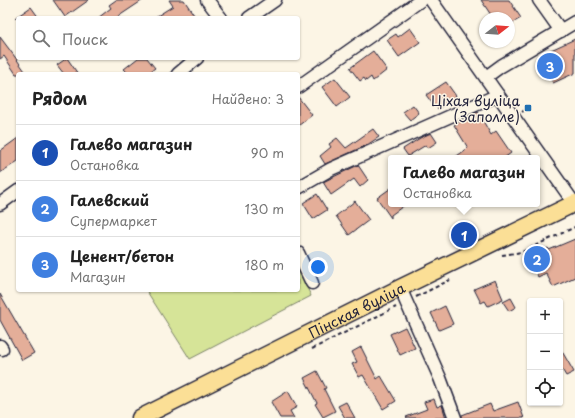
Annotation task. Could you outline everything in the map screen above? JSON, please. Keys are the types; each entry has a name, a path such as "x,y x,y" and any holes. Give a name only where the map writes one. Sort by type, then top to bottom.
{"main road":[{"name":"Пінская вуліца","path":"140,418 574,203"}],"street":[{"path":"207,0 219,16"},
{"path":"252,16 275,0"},
{"path":"300,86 421,0"},
{"path":"431,0 574,203"},
{"path":"539,0 561,31"},
{"path":"486,77 501,66 575,22"},
{"path":"180,72 195,60"},
{"path":"300,187 331,169 498,95"},
{"path":"0,204 16,192"},
{"path":"300,257 312,283"},
{"path":"400,288 440,378 455,418"}],"path":[{"path":"500,255 522,252 575,227"},
{"path":"309,350 453,279"}],"green space":[{"path":"300,272 311,296 190,359 147,292 300,292"}],"building":[{"path":"53,0 89,0 66,16 64,16"},
{"path":"116,0 143,0 119,16 101,16 111,8 109,5"},
{"path":"169,0 184,0 195,16 157,16 173,6"},
{"path":"481,0 509,0 521,18 515,22 515,12 489,12"},
{"path":"31,7 38,16 18,16"},
{"path":"410,28 420,42 399,57 387,40 396,34 398,37"},
{"path":"0,37 26,72 16,72 16,74 4,56 0,59"},
{"path":"575,39 575,73 553,83 540,55"},
{"path":"373,51 387,70 373,81 371,77 366,81 364,78 360,81 350,68"},
{"path":"64,60 68,60 77,72 62,72 57,65"},
{"path":"135,60 149,60 155,68 150,72 127,72 124,69"},
{"path":"335,78 350,97 337,107 322,87"},
{"path":"446,82 456,96 438,109 426,95"},
{"path":"300,100 312,115 300,124"},
{"path":"413,105 419,113 410,120 403,112"},
{"path":"478,112 491,135 496,131 511,153 508,155 458,155 468,148 454,125"},
{"path":"373,129 379,137 367,145 325,164 320,156 331,147 329,144 337,138 346,148"},
{"path":"431,133 437,142 428,148 426,145 407,155 403,149"},
{"path":"16,139 16,162 0,173 0,151"},
{"path":"358,165 368,180 360,187 354,179 331,195 323,182"},
{"path":"388,190 388,207 402,207 391,215 391,218 377,198"},
{"path":"317,194 327,210 313,219 303,203"},
{"path":"355,201 369,220 349,235 336,216"},
{"path":"575,239 575,277 553,287 546,273 538,277 530,257 548,248 549,250"},
{"path":"495,280 503,299 488,306 485,301 481,303 474,289"},
{"path":"0,294 34,353 22,360 0,320"},
{"path":"511,298 516,307 509,311 503,302"},
{"path":"445,306 453,324 439,330 431,313"},
{"path":"405,327 415,348 400,355 390,334"},
{"path":"361,347 377,379 381,376 396,401 383,409 363,375 359,377 352,364 357,362 352,352"},
{"path":"563,353 574,372 566,376 563,371"},
{"path":"317,371 326,388 324,389 335,411 323,417 315,404 317,403 304,378"},
{"path":"288,391 297,407 290,411 294,418 280,418 271,402"},
{"path":"434,399 437,407 442,405 446,418 406,417 427,409 424,402"},
{"path":"346,402 355,418 345,418 338,406"},
{"path":"518,402 524,418 462,418 462,415 490,404 493,411"}],"place":[{"name":"Ценент/бетон","path":"550,66"},
{"name":"Ціхая вуліца (Заполле)","path":"528,108"},
{"name":"Галево магазин","path":"464,235"},
{"name":"Галевский","path":"537,259"}]}
